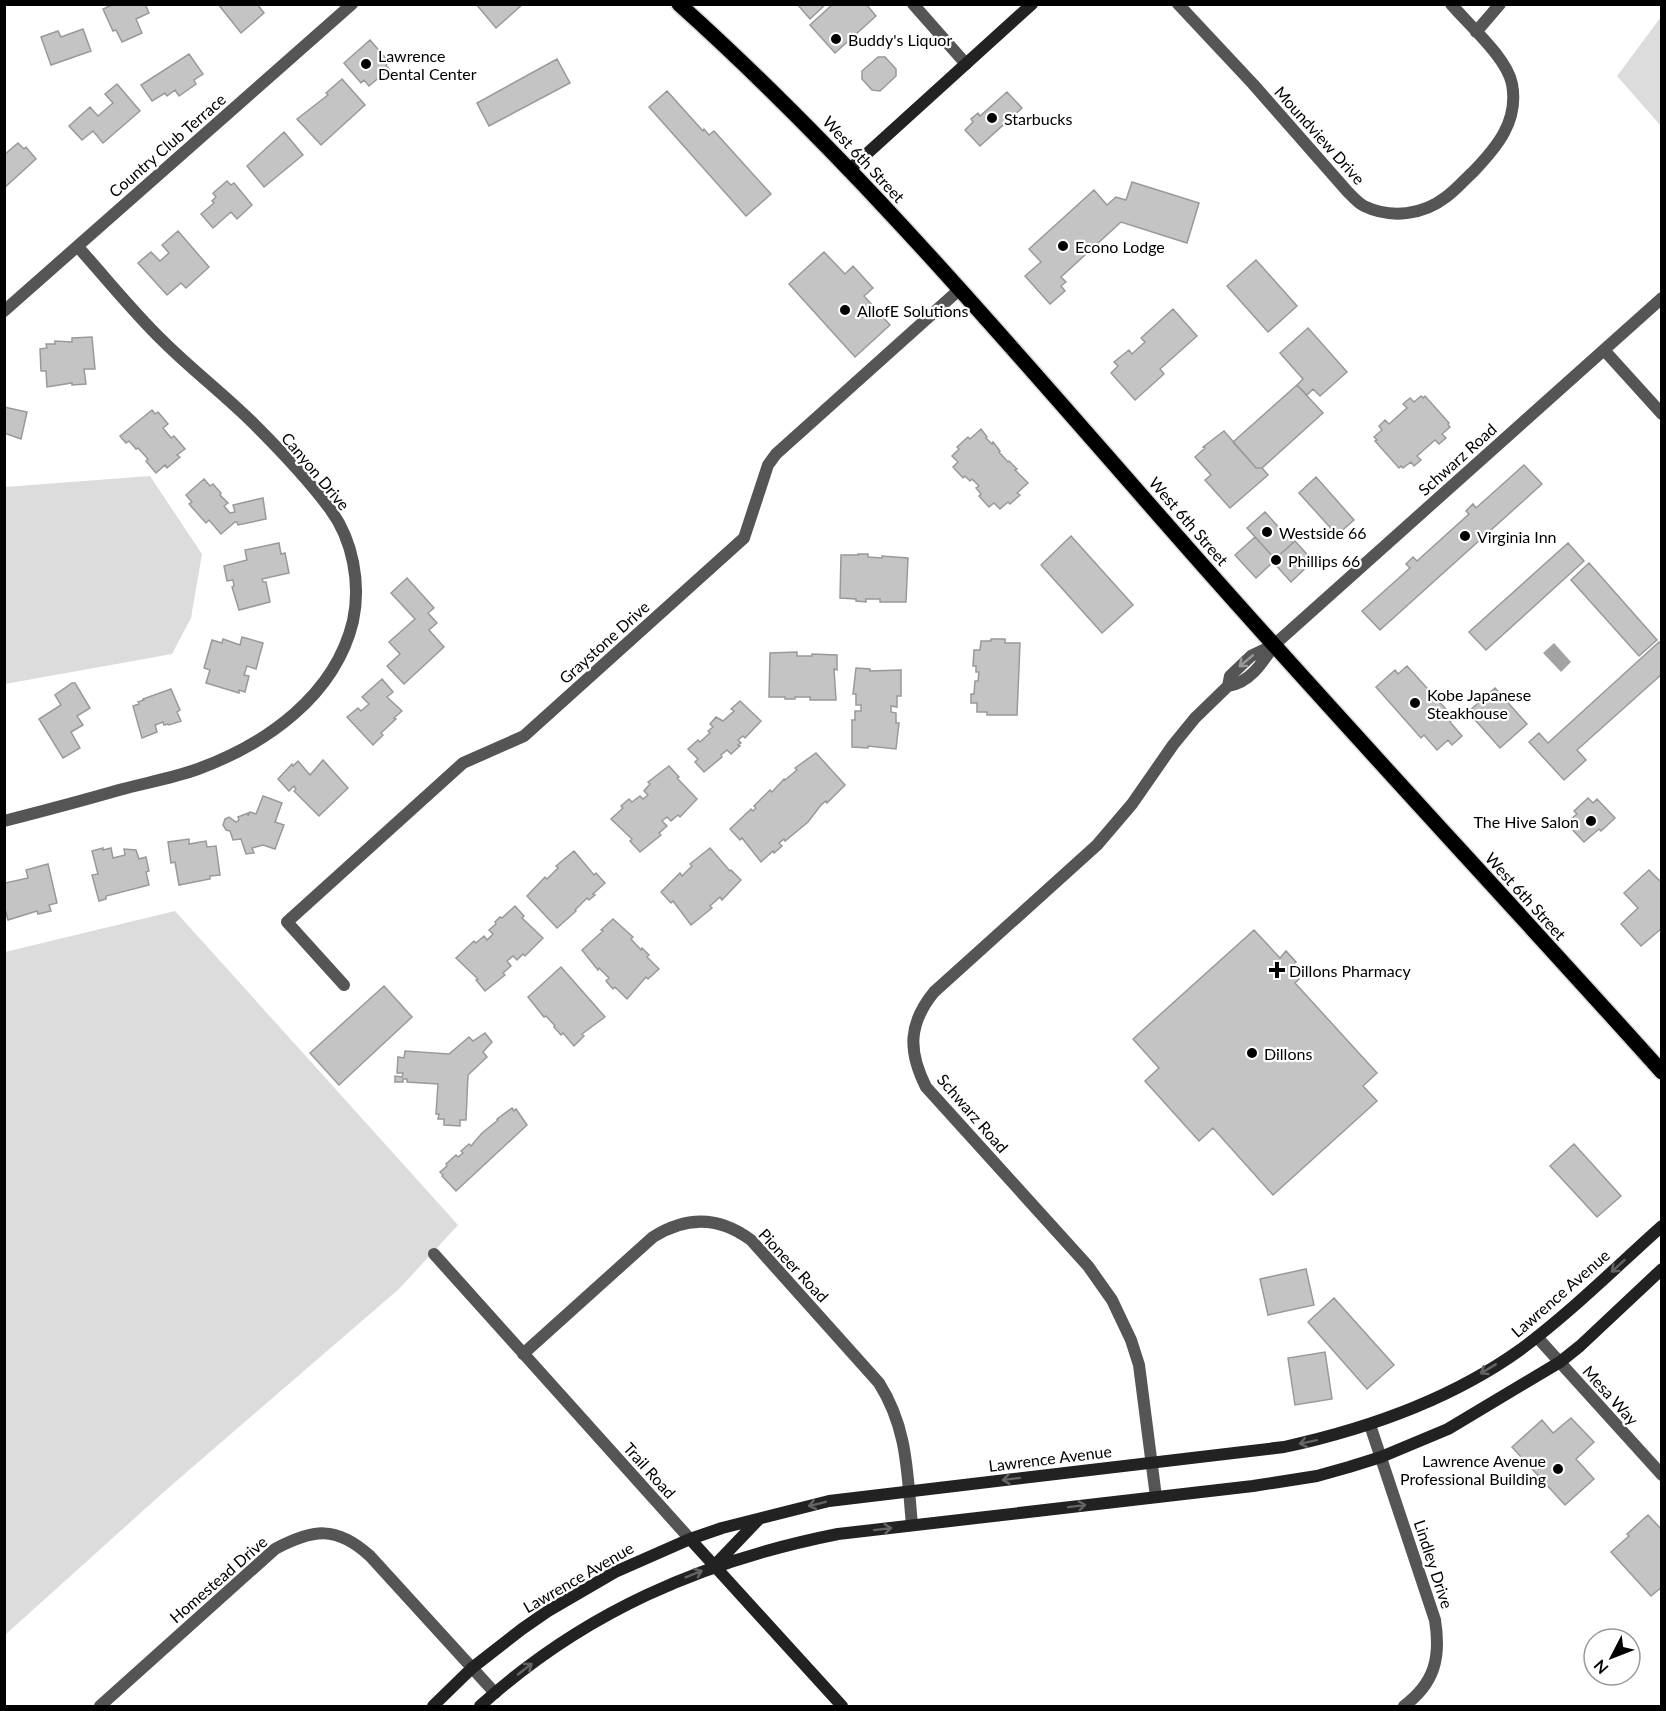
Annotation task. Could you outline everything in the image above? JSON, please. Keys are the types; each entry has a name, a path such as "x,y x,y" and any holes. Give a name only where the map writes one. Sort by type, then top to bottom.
{"main road":[{"name":"West 6th Street","path":"679,4 796,114 850,169 960,289 1274,645 1662,1072"}],"street":[{"name":"Country Club Terrace","path":"4,311 352,4"},
{"path":"913,4 966,64"},
{"path":"850,169 1032,4"},
{"name":"Moundview Drive","path":"1178,4 1347,191 1362,205 1382,213 1419,212 1434,206 1448,196 1491,154 1509,123 1513,104 1512,83 1505,64 1451,4"},
{"path":"1476,32 1500,4"},
{"name":"Canyon Drive","path":"4,821 195,770 250,745 279,726 305,704 330,676 349,638 355,612 356,589 353,563 346,539 330,509 254,423 162,341 78,247"},
{"name":"Graystone Drive","path":"344,985 288,922 463,763 524,736 744,538 768,465 776,454 960,289"},
{"name":"Schwarz Road","path":"1156,1497 1139,1365 1127,1329 1112,1300 1088,1266 926,1087 918,1071 913,1036 922,1006 934,992 1097,845 1132,804 1173,744 1195,718 1228,686 1239,685 1260,666 1274,645 1662,298"},
{"path":"1604,350 1662,414"},
{"name":"Pioneer Road","path":"524,1354 653,1237 667,1228 689,1222 721,1223 738,1230 751,1240 879,1383 892,1403 906,1463 912,1525"},
{"name":"Lawrence Avenue","path":"433,1707 472,1668 522,1629 579,1592 615,1572 690,1539 722,1528 829,1502 1284,1447 1340,1435 1370,1425 1440,1396 1518,1351 1537,1337 1662,1226"},
{"name":"Trail Road","path":"434,1254 842,1707"},
{"path":"480,1707 537,1660 576,1633 614,1611 715,1566 810,1539 1253,1486 1307,1478 1381,1457 1448,1429 1560,1362 1606,1323 1662,1269"},
{"name":"Mesa Way","path":"1537,1337 1662,1475"},
{"name":"Lindley Drive","path":"1370,1425 1435,1620 1438,1639 1438,1654 1434,1670 1424,1687 1404,1707"},
{"path":"715,1566 760,1518"},
{"name":"Homestead Drive","path":"100,1707 275,1549 296,1538 327,1533 355,1542 370,1556 495,1693"}],"shaded area":[{"path":"1661,17 1661,126 1617,76"},
{"path":"150,476 202,554 191,618 172,654 5,684 5,487"},
{"path":"1554,643 1571,662 1561,672 1543,653"},
{"path":"175,911 458,1225 399,1289 166,1490 5,1635 5,952"}],"building":[{"path":"114,4 145,4 149,13 136,19 142,33 122,42 116,30 113,31 103,9"},
{"path":"218,4 257,4 264,13 241,33"},
{"name":"Lawrence Dental Center","path":"476,4 523,4 496,28"},
{"path":"797,4 826,4 810,19"},
{"name":"Buddy's Liquor","path":"833,4 866,4 876,16 835,53 810,25"},
{"path":"83,29 91,51 51,65 41,37 58,31 61,37"},
{"name":"Lawrence Dental Center","path":"370,40 389,62 386,65 389,69 369,86 364,80 361,83 344,63"},
{"path":"189,54 203,74 194,80 196,84 179,96 175,90 167,96 165,93 152,101 141,85"},
{"path":"878,57 885,57 896,69 896,76 880,91 872,90 862,79 862,71"},
{"path":"557,59 570,83 489,126 477,103"},
{"path":"342,79 365,105 321,145 297,119 328,95 326,93"},
{"path":"117,84 140,111 103,143 93,131 82,140 69,126 90,107 98,116 113,103 105,94"},
{"path":"667,91 703,131 704,129 709,135 714,131 771,194 746,216 649,107"},
{"name":"Starbucks","path":"1007,92 1022,108 980,146 965,130 973,122 971,119 978,113 980,116"},
{"path":"284,132 303,155 264,187 247,166"},
{"path":"18,143 24,149 26,147 36,159 4,188 4,155"},
{"path":"227,181 231,185 234,183 252,205 237,219 231,212 213,228 201,214 214,203 212,201 216,197 213,193"},
{"name":"Econo Lodge","path":"1132,182 1199,203 1187,243 1121,222 1061,277 1066,282 1061,286 1065,291 1050,304 1025,276 1041,262 1029,249 1094,190 1107,205 1116,197 1126,200"},
{"path":"178,231 209,267 186,288 181,283 167,295 138,263 151,252 160,261 169,253 162,245"},
{"name":"AllofE Solutions","path":"824,252 845,274 853,266 873,288 864,296 890,325 855,357 789,284"},
{"path":"1256,260 1297,306 1268,332 1227,286"},
{"path":"1173,309 1197,336 1160,369 1164,374 1135,400 1111,373 1118,366 1114,362 1129,350 1132,354 1145,342 1141,338"},
{"path":"1308,328 1347,372 1320,396 1313,389 1307,395 1297,385 1303,379 1280,353"},
{"path":"92,337 95,369 84,369 86,384 72,385 72,383 47,387 46,371 41,371 40,349 47,348 46,344 55,344 55,341 72,342 72,338"},
{"path":"1297,385 1323,413 1262,468 1256,468 1233,442"},
{"path":"1421,396 1423,398 1425,396 1450,427 1442,434 1446,438 1439,444 1435,440 1417,456 1421,460 1414,466 1411,462 1399,468 1374,437 1382,430 1379,426 1385,420 1389,424 1407,408 1403,404 1410,398 1414,402"},
{"path":"4,407 27,412 21,439 4,433"},
{"path":"152,410 155,414 158,412 168,424 163,428 171,438 174,436 185,449 177,455 180,457 167,468 165,465 156,473 138,448 136,449 129,441 126,443 120,436"},
{"path":"981,429 986,438 992,444 993,442 999,452 1028,483 1017,493 1020,495 1000,509 994,503 989,507 979,496 981,494 976,488 979,486 972,479 970,481 965,476 963,478 953,467 958,462 952,456 959,449 957,447"},
{"path":"1224,431 1256,468 1262,468 1268,475 1230,508 1205,480 1211,475 1195,457 1205,448 1203,447"},
{"name":"Virginia Inn","path":"1524,465 1542,484 1380,630 1362,611 1410,568 1406,564 1413,557 1417,561 1469,514 1466,511 1473,504 1476,508"},
{"path":"1316,477 1354,520 1337,535 1299,493"},
{"path":"204,479 210,486 213,484 221,493 220,495 228,503 224,506 230,513 235,512 233,505 263,498 266,519 238,525 235,522 221,534 209,520 206,523 189,504 192,502 186,495"},
{"name":"Westside 66","path":"1265,512 1293,543 1275,559 1247,528"},
{"path":"1071,536 1133,605 1102,633 1041,565"},
{"name":"Phillips 66","path":"1255,537 1275,559 1295,541 1313,561 1291,582 1273,562 1256,578 1235,555"},
{"path":"279,543 281,554 285,553 289,573 262,579 266,582 270,602 239,610 232,587 234,586 233,580 227,581 224,566 247,560 245,550"},
{"path":"1568,543 1584,561 1486,650 1469,632"},
{"path":"868,554 868,557 908,558 906,602 880,602 880,599 866,599 866,602 840,598 841,555"},
{"path":"1589,563 1657,640 1639,656 1571,580"},
{"path":"407,578 434,608 428,613 437,623 429,630 444,647 404,684 387,666 400,654 389,642 415,619 391,593"},
{"path":"242,637 263,643 256,669 247,666 244,675 249,676 245,692 239,690 239,693 206,683 210,670 204,668 212,640 222,643 223,639 240,645"},
{"path":"991,639 1005,639 1005,643 1020,643 1017,715 987,715 987,712 977,712 977,703 971,703 971,694 974,694 975,681 978,681 979,672 976,672 976,666 973,666 974,650 980,650 981,641 991,641"},
{"path":"1659,642 1662,645 1662,674 1577,750 1586,760 1564,780 1529,742 1539,733 1548,743"},
{"path":"797,652 797,656 837,655 837,670 834,669 836,700 810,700 810,697 785,699 785,697 769,697 770,653"},
{"name":"Kobe Japanese Steakhouse","path":"1407,666 1454,718 1450,722 1462,736 1452,745 1448,740 1437,750 1424,735 1421,738 1376,687 1395,670 1398,674"},
{"path":"856,668 870,669 870,671 901,670 901,696 897,696 897,707 891,706 891,712 896,713 896,723 899,723 896,749 852,747 852,720 855,720 855,711 861,711 861,705 856,705 856,694 853,694"},
{"path":"382,679 393,692 387,697 402,711 373,745 347,717 358,708 361,711 369,704 362,697"},
{"path":"75,683 90,708 77,716 83,725 71,732 80,748 63,758 39,719 61,705 55,695"},
{"path":"1495,688 1527,724 1500,748 1468,712"},
{"path":"171,689 180,710 177,712 181,721 169,725 164,725 163,722 155,725 157,732 142,738 133,706 139,704 138,702 143,699"},
{"path":"740,701 761,721 745,738 743,736 738,740 741,743 738,745 740,746 731,754 727,750 704,772 695,762 698,759 688,749 710,733 708,731 713,727 710,724 716,717 723,721 734,711 731,709"},
{"path":"816,753 845,785 827,803 826,801 821,805 808,822 785,841 784,839 779,843 782,846 761,862 742,838 740,840 730,829 751,809 753,811 756,808 754,806 770,790 772,792 784,779 797,770 795,768"},
{"path":"323,760 348,788 319,816 294,791 296,789 294,786 289,791 278,779 298,761 310,775"},
{"path":"669,766 697,799 680,817 678,815 671,821 667,817 662,821 667,826 659,833 661,835 640,852 630,841 632,839 611,819 629,799 632,802 640,796 643,799 648,795 644,791 650,784 648,782"},
{"path":"263,796 282,803 275,822 284,825 275,849 263,845 252,848 254,853 246,854 241,839 233,840 230,831 226,830 223,825 225,819 229,817 236,822 239,820 238,817 248,813 248,816 250,812 256,814"},
{"name":"The Hive Salon","path":"1588,798 1593,803 1597,799 1615,818 1584,842 1566,823 1577,814 1574,811"},
{"path":"189,839 189,844 206,841 207,847 216,846 220,875 179,885 175,862 171,863 168,842"},
{"path":"103,848 103,850 111,848 113,858 125,855 124,849 136,850 139,859 146,857 149,885 106,896 106,899 99,901 92,875 98,874 92,851"},
{"path":"710,848 741,880 722,900 720,897 710,906 712,908 691,925 673,901 671,903 661,892 680,873 682,876 692,866 690,864"},
{"path":"574,851 594,875 596,873 605,883 593,894 595,895 589,900 587,898 557,928 527,896"},
{"path":"48,864 57,903 49,905 51,911 38,914 37,911 8,920 4,905 5,883 28,878 26,870"},
{"path":"1649,870 1662,883 1662,928 1641,946 1621,924 1638,908 1624,893"},
{"path":"515,906 524,916 522,918 543,938 525,956 523,954 517,960 513,956 507,961 511,966 503,973 505,975 485,991 476,980 478,979 456,958 474,941 476,943 484,936 487,940 493,934 489,930 496,924 495,922"},
{"path":"613,919 633,937 631,939 649,955 647,957 659,969 648,979 646,977 627,999 615,987 613,989 606,981 609,978 599,968 598,970 582,950"},
{"name":"Dillons","path":"1254,930 1280,958 1286,951 1296,962 1289,968 1299,979 1295,983 1377,1073 1363,1086 1377,1101 1273,1195 1213,1128 1199,1141 1145,1081 1159,1068 1133,1039"},
{"path":"561,967 605,1017 582,1034 584,1036 574,1046 563,1033 561,1035 546,1016 544,1017 528,997"},
{"path":"384,986 412,1017 339,1085 310,1053"},
{"path":"485,1033 492,1042 483,1052 487,1057 468,1075 466,1120 460,1120 460,1126 444,1125 444,1119 438,1119 439,1114 436,1114 438,1084 407,1082 407,1079 403,1079 403,1082 395,1082 395,1076 402,1077 403,1073 397,1073 398,1057 404,1058 405,1051 449,1054 469,1037 473,1041"},
{"path":"512,1108 514,1111 516,1109 527,1125 456,1191 440,1172 456,1155 458,1157 463,1153 461,1151 469,1144 471,1146 497,1119"},
{"path":"1574,1144 1621,1196 1597,1217 1550,1166"},
{"path":"1306,1269 1314,1305 1268,1315 1260,1279"},
{"path":"1334,1298 1394,1365 1367,1389 1308,1322"},
{"path":"1325,1352 1332,1399 1295,1405 1288,1358"},
{"name":"Lawrence Avenue Professional Building","path":"1571,1418 1594,1442 1576,1459 1594,1479 1565,1505 1512,1447 1542,1420 1553,1433"},
{"path":"1648,1515 1662,1530 1662,1587 1651,1596 1611,1552"}],"place":[{"name":"Buddy's Liquor","path":"836,39"},
{"name":"Lawrence Dental Center","path":"366,64"},
{"name":"Starbucks","path":"992,118"},
{"name":"Econo Lodge","path":"1063,246"},
{"name":"AllofE Solutions","path":"845,310"},
{"name":"Westside 66","path":"1267,532"},
{"name":"Virginia Inn","path":"1465,536"},
{"name":"Phillips 66","path":"1276,560"},
{"name":"Kobe Japanese Steakhouse","path":"1415,703"},
{"name":"The Hive Salon","path":"1591,821"},
{"name":"Dillons Pharmacy","path":"1277,970"},
{"name":"Dillons","path":"1252,1053"},
{"name":"Lawrence Avenue Professional Building","path":"1558,1469"}]}
